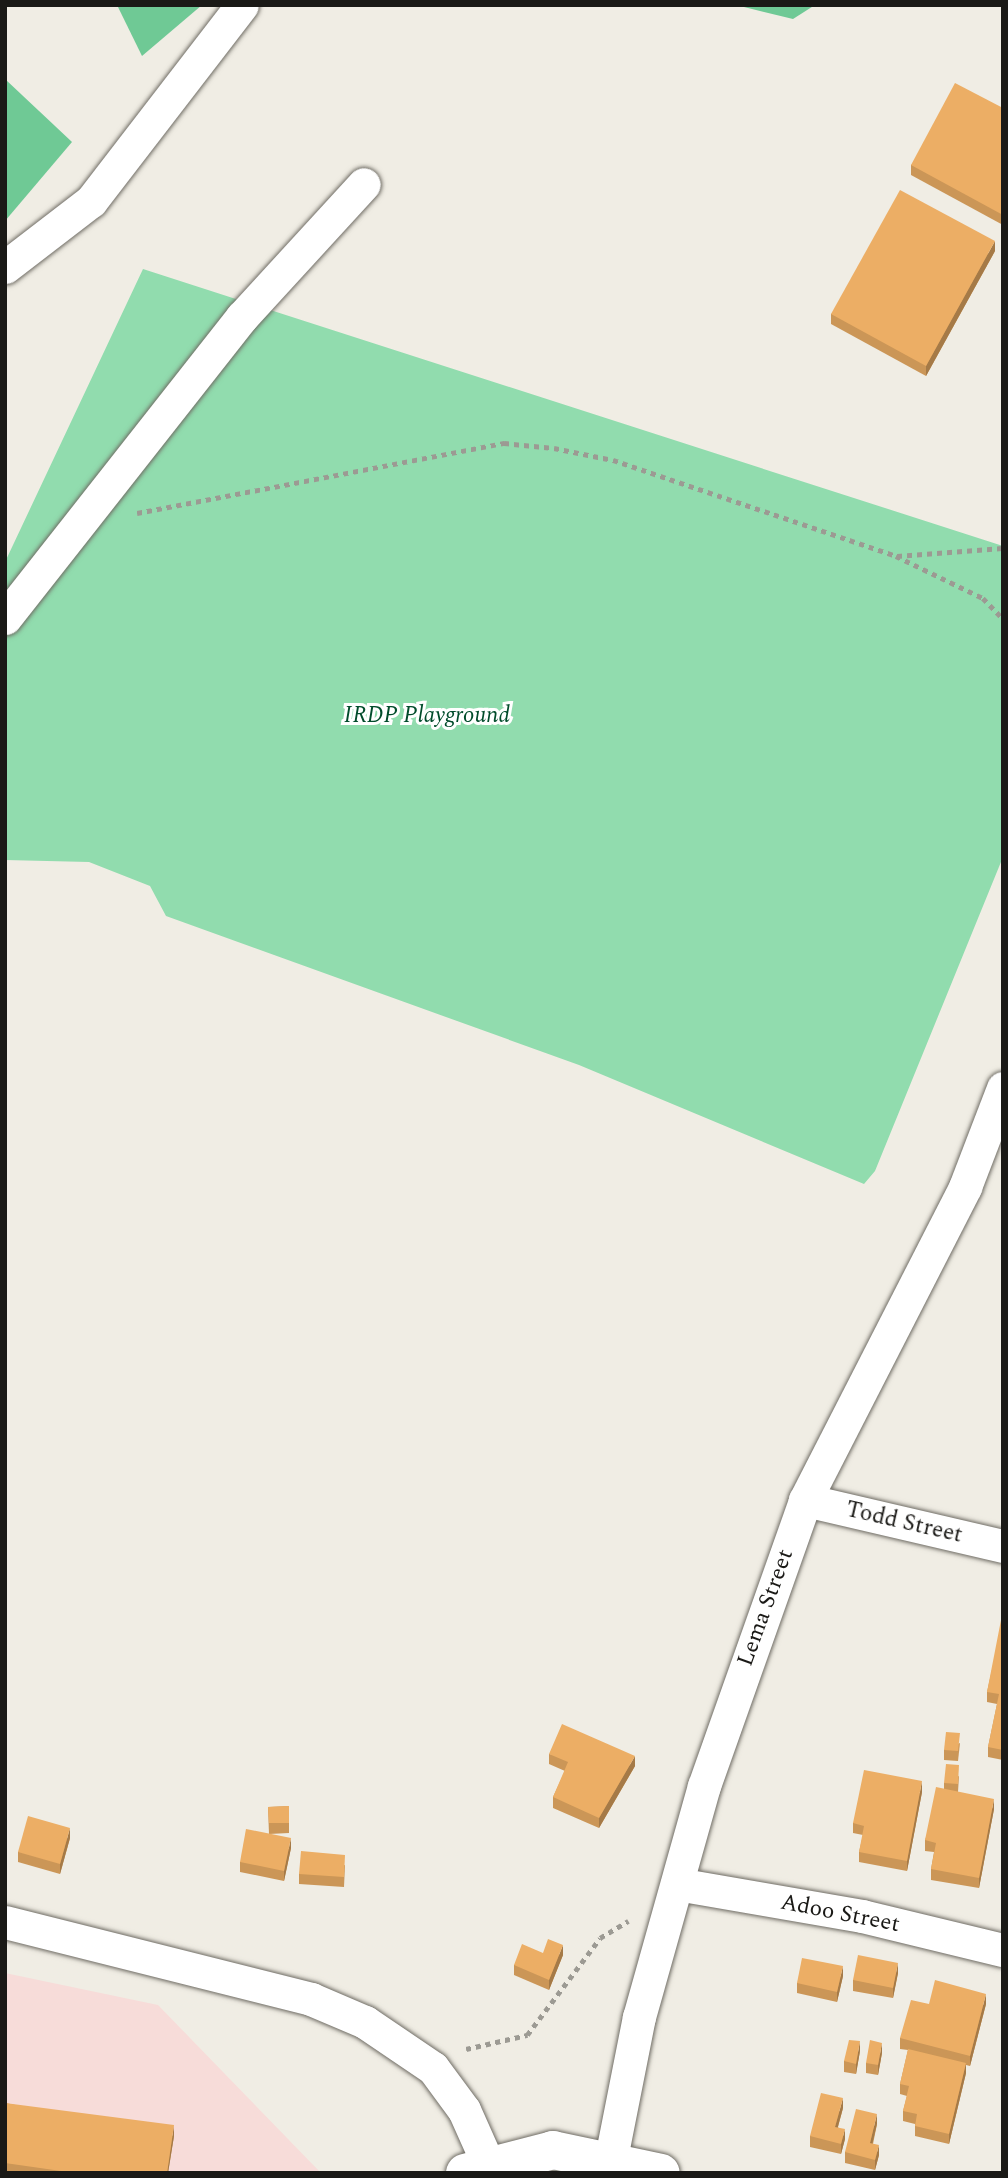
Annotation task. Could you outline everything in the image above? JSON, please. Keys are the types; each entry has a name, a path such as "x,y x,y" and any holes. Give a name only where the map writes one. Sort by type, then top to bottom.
{"main road":[{"path":"477,2168 553,2150 611,2158 661,2173"}],"street":[{"path":"5,267 91,201 242,5"},
{"path":"5,618 242,317 364,184"},
{"name":"Lema Street","path":"611,2158 639,2017 677,1884 805,1500 965,1187 1003,1088"},
{"name":"Todd Street","path":"805,1500 1003,1546"},
{"name":"Adoo Street","path":"677,1884 862,1916 1003,1950"},
{"path":"5,1922 311,1999 407,2045 464,2110 477,2168"}],"path":[{"path":"73,534 149,509 384,470 504,443 612,460 896,556 983,598 1003,619"},
{"path":"896,556 1003,548"},
{"path":"407,2045 477,2049 527,2035 610,1929 620,1921 667,1918"}],"shaded area":[{"path":"5,1973 158,2005 321,2173 5,2173"}],"green space":[{"path":"117,5 202,5 142,56"},
{"path":"736,5 815,5 793,19"},
{"path":"5,79 72,142 5,221"},
{"name":"IRDP Playground","path":"143,269 1003,546 1003,857 875,1171 864,1184 579,1065 166,916 150,886 89,862 5,860 5,562"}],"building":[{"path":"955,83 1003,108 1003,215 911,165"},
{"path":"900,190 995,241 926,366 831,314"},
{"path":"1001,1620 1003,1750 988,1747 999,1694 987,1692"},
{"path":"562,1724 635,1756 599,1818 553,1797 568,1762 549,1754"},
{"path":"946,1732 960,1733 958,1751 944,1750"},
{"path":"946,1764 959,1765 958,1784 944,1783"},
{"path":"864,1770 922,1781 907,1861 859,1852 864,1826 853,1823"},
{"path":"936,1787 994,1799 979,1878 931,1869 936,1843 925,1840"},
{"path":"289,1806 289,1823 269,1823 268,1807"},
{"path":"28,1816 70,1828 60,1864 18,1852"},
{"path":"246,1829 291,1838 284,1871 240,1862"},
{"path":"301,1851 345,1855 344,1877 299,1874"},
{"path":"548,1939 563,1945 549,1980 514,1965 522,1944 543,1953"},
{"path":"858,1955 898,1963 893,1988 853,1980"},
{"path":"802,1958 843,1966 837,1992 797,1983"},
{"path":"935,1980 986,1994 970,2056 900,2038 911,2000 929,2004"},
{"path":"849,2040 860,2041 856,2064 844,2061"},
{"path":"870,2040 882,2043 878,2065 866,2063"},
{"path":"908,2049 966,2063 949,2134 915,2126 917,2114 903,2111 909,2086 900,2084"},
{"path":"821,2093 843,2098 835,2127 845,2129 841,2144 810,2136"},
{"path":"5,2103 174,2125 167,2173 75,2173 5,2163"},
{"path":"856,2109 877,2114 870,2143 879,2145 875,2160 845,2152"}]}
